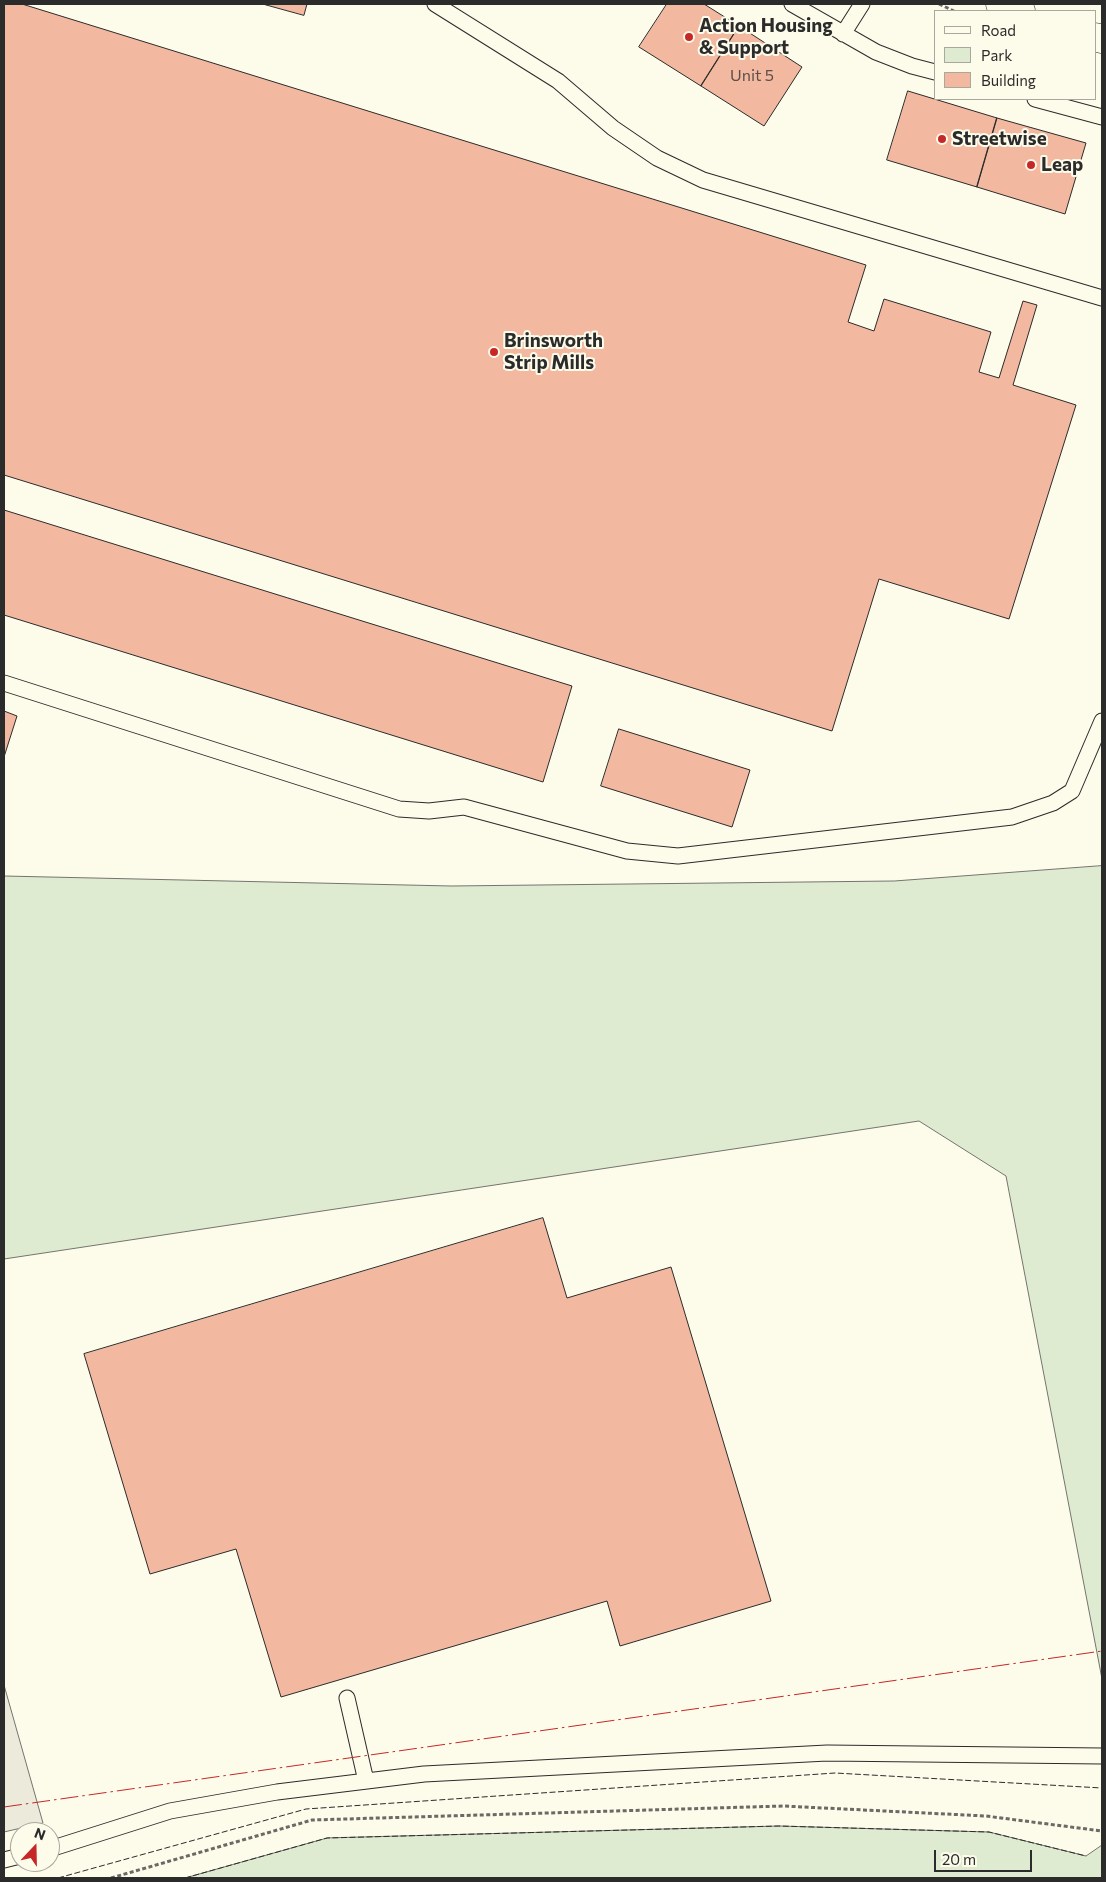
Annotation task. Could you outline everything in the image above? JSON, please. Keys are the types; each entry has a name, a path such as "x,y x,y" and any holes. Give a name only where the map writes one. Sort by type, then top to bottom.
{"main road":[{"path":"1000,4 1018,10"}],"lane":[{"path":"435,4 558,81 613,128 657,158 704,180 1102,298"},
{"path":"792,4 876,52 912,66 934,72"},
{"path":"843,34 862,4"},
{"path":"1039,100 1102,117"},
{"path":"4,683 399,808 429,811 464,808 627,851 678,856 1012,817 1053,803 1072,791 1102,721"},
{"path":"347,1698 366,1781"},
{"path":"60,1846 170,1811 277,1792 433,1774 827,1753 1102,1756"}],"path":[{"path":"939,4 952,10"},
{"path":"111,1878 312,1820 783,1806 986,1816 1102,1831"}],"green space":[{"path":"1102,866 1102,1679 1006,1176 919,1121 4,1259 4,876 451,886 894,881"},
{"path":"779,1826 989,1832 1086,1856 1102,1845 1102,1878 185,1878 327,1838"}],"shaded area":[{"path":"4,1685 43,1822 10,1822 10,1831 4,1832"}],"building":[{"name":"Brinsworth Strip Mills","path":"4,4 22,4 866,265 848,322 874,331 884,299 991,332 979,372 999,378 1023,301 1037,305 1013,385 1076,405 1009,619 879,579 832,731 4,475"},
{"path":"263,4 307,4 304,15"},
{"name":"Action Housing & Support","path":"667,4 704,4 739,26 701,86 639,47"},
{"path":"739,26 802,67 764,126 701,86"},
{"name":"Streetwise","path":"908,91 997,118 977,187 887,160"},
{"name":"Leap","path":"997,118 1086,143 1065,214 977,187"},
{"path":"4,510 572,686 543,782 4,615"},
{"path":"4,711 17,716 4,757"},
{"path":"619,729 750,770 732,827 601,786"},
{"path":"543,1218 567,1298 671,1267 771,1601 620,1646 607,1601 281,1697 236,1549 150,1574 84,1354"}],"fence":[{"path":"58,1878 306,1809 835,1773 1102,1788"},
{"path":"185,1878 327,1838 779,1826 989,1832 1086,1856"}],"power":[{"path":"4,1807 1102,1651"}],"place":[{"name":"Action Housing & Support","path":"689,37"},
{"name":"Streetwise","path":"942,139"},
{"name":"Leap","path":"1031,165"},
{"name":"Brinsworth Strip Mills","path":"494,352"}]}
